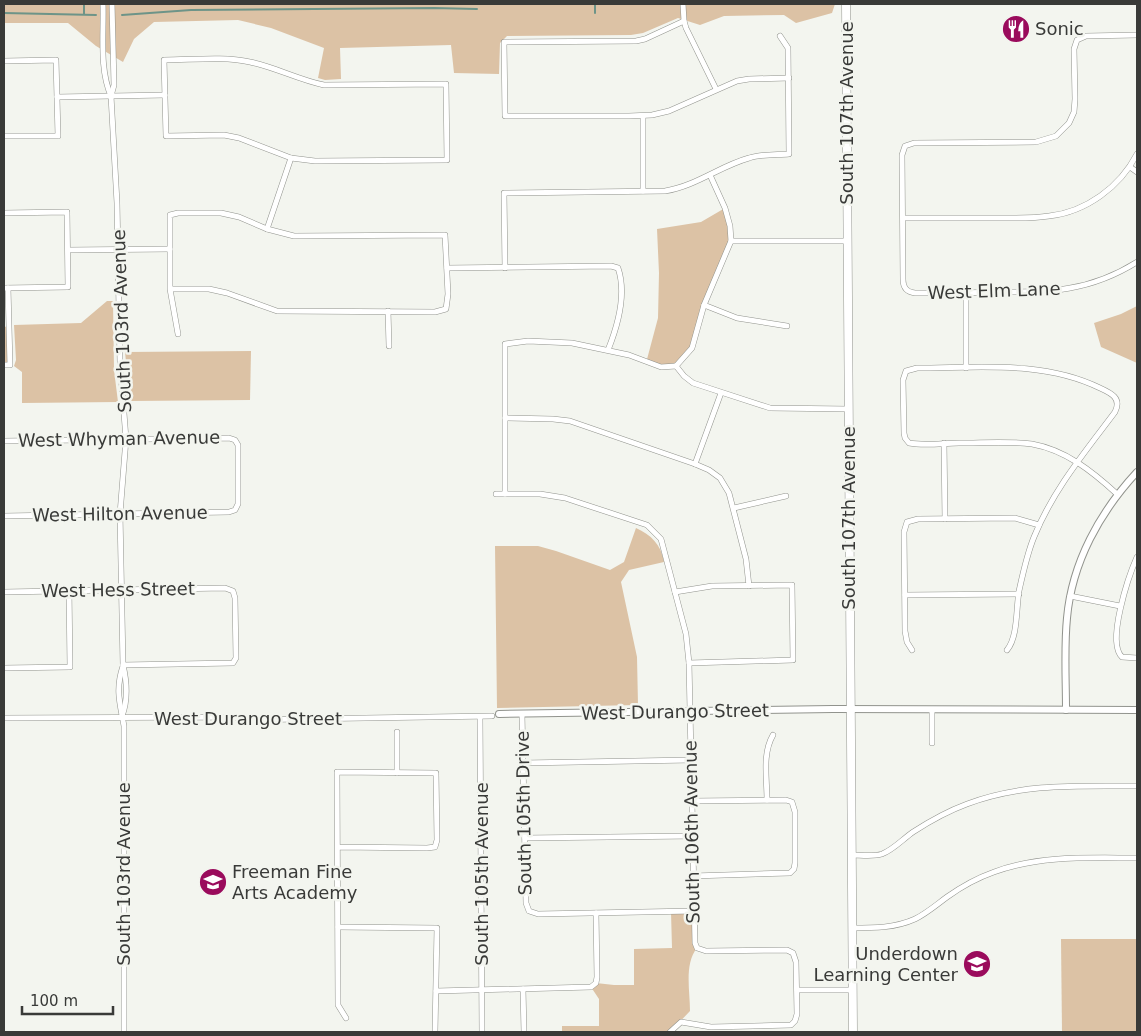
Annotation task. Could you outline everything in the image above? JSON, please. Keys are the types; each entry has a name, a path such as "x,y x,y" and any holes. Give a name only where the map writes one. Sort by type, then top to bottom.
{"main road":[{"name":"South 107th Avenue","path":"846,4 853,1032"}],"street":[{"name":"South 103rd Avenue","path":"103,4 106,86 110,96 116,174 120,362 126,439 120,514 123,665 126,678 126,706 122,716 124,726 124,1032"},
{"name":"South 103rd Avenue","path":"110,96 114,86 112,4"},
{"path":"683,4 684,21 716,89"},
{"path":"684,21 645,39 636,41 504,42 505,116 643,116 669,111 737,81 749,78 789,78"},
{"path":"1137,35 1086,36 1077,40 1074,49 1074,112 1069,124 1056,136 1036,142 914,143 905,146 902,155 903,218 1034,217 1058,215 1080,208 1096,199 1115,184 1130,167 1137,154"},
{"path":"505,268 504,192 676,189 749,158 762,155 789,154 788,48 780,36"},
{"path":"4,61 56,60 58,136 4,136"},
{"path":"164,60 242,60 324,85 446,84 447,160 316,161 291,158 239,138 224,136 166,136 165,95 164,60"},
{"path":"57,98 165,95"},
{"path":"643,116 643,191"},
{"path":"267,229 291,158"},
{"path":"1130,167 1137,172"},
{"path":"496,494 505,494 505,344 528,341 572,343 628,355 661,367 676,366 692,348 704,305 730,241 730,226 725,208 710,175"},
{"path":"4,213 67,212 68,250 68,287 6,288 7,365"},
{"path":"170,289 208,290 227,293 277,311 435,312 446,309 447,268 445,235 294,236 221,213 178,213 170,215 170,289 178,334"},
{"name":"West Elm Lane","path":"903,218 903,279 905,289 915,293 1039,292 1068,289 1102,280 1137,262"},
{"path":"730,241 847,241"},
{"path":"68,250 170,249"},
{"path":"447,268 611,266 618,268 621,278 618,318 608,350"},
{"path":"966,293 966,368"},
{"path":"704,305 737,318 786,326"},
{"path":"388,311 389,346"},
{"path":"676,366 693,383 770,408 848,409"},
{"path":"1007,650 1014,636 1019,594 1026,561 1039,525 1056,492 1077,462 1114,412 1117,403 1113,395 1096,386 1052,371 1021,368 917,368 906,371 903,389 904,433 907,441 915,444 1031,444 1053,450 1077,462 1118,494"},
{"path":"695,464 721,393"},
{"path":"505,418 570,421 708,470 724,483 734,508 746,559 749,586"},
{"name":"West Whyman Avenue","path":"4,441 229,438 238,445 238,504 235,510"},
{"path":"944,443 945,519"},
{"path":"1066,710 1066,637 1070,596 1079,565 1092,534 1118,494 1137,472"},
{"name":"South 106th Avenue","path":"505,494 540,494 565,498 647,525 662,538 686,634 689,662 694,940 697,948 706,951 784,950 793,953 796,962 797,990"},
{"path":"734,508 786,496"},
{"name":"West Hilton Avenue","path":"4,516 229,512 235,510"},
{"path":"912,650 906,637 904,532 907,522 918,519 1015,518 1039,525"},
{"path":"1137,557 1120,606 1117,647 1119,655 1124,658 1137,658"},
{"path":"676,592 703,586 792,585 793,660 689,662"},
{"name":"West Hess Street","path":"4,592 225,588 233,591 235,598 236,658 233,663 123,665"},
{"path":"4,668 70,667 69,590"},
{"path":"905,595 1019,594"},
{"path":"1070,596 1120,606"},
{"path":"932,743 932,710 1137,710"},
{"name":"West Durango Street","path":"4,718 235,716 245,720 480,717 522,714 690,711 932,710"},
{"name":"South 105th Drive","path":"522,714 526,903 529,911 538,914 596,912"},
{"name":"South 105th Avenue","path":"480,717 482,1032"},
{"path":"397,732 397,773"},
{"path":"767,800 766,758 768,746 773,735"},
{"path":"523,763 691,760"},
{"path":"338,847 427,848 435,846 437,840 436,774 337,772 338,1005 346,1018"},
{"path":"851,855 876,855 884,853 919,828 942,815 976,801 1006,792 1056,786 1137,786"},
{"path":"692,801 786,800 792,802 795,812 796,863 792,872 783,875 693,876"},
{"path":"524,838 692,836"},
{"path":"852,928 888,927 909,922 971,882 1019,864 1059,858 1137,858"},
{"path":"436,991 586,988 594,985 597,977 596,912 694,911"},
{"path":"338,927 436,928 435,1032"},
{"path":"523,989 524,1032"},
{"path":"670,1032 681,1022 711,1027 783,1026 793,1023 797,1014 797,990 852,990"}],"shaded area":[{"path":"4,4 835,4 832,13 796,23 784,15 724,16 700,25 678,18 643,33 631,35 507,36 500,43 499,74 454,73 451,45 340,48 341,79 325,80 318,78 324,48 271,28 238,20 154,22 134,39 123,62 96,46 68,23 4,23"},
{"path":"725,208 731,241 704,305 692,348 676,366 646,363 658,318 659,273 657,229 701,222"},
{"path":"107,301 113,301 114,370 118,402 22,403 22,372 14,366 16,360 14,325 81,323"},
{"path":"1137,306 1137,363 1101,347 1094,323 1121,314"},
{"path":"9,326 10,365 4,365 4,327"},
{"path":"251,351 250,400 130,401 125,352"},
{"path":"636,528 658,545 664,562 629,570 621,582 637,657 638,705 497,708 495,546 538,546 610,570 624,562"},
{"path":"694,911 697,948 690,962 689,970 690,1011 670,1032 562,1032 562,1026 599,1026 599,999 591,987 596,983 634,985 634,949 672,948 671,912"},
{"path":"1061,939 1137,939 1137,1032 1062,1032"}],"waterway":[{"path":"84,4 84,14"},
{"path":"595,4 595,13"},
{"path":"122,15 191,10 477,9"},
{"path":"4,13 96,15"}],"place":[{"name":"Sonic","path":"1016,29"},
{"name":"Freeman Fine Arts Academy","path":"213,882"},
{"name":"Underdown Learning Center","path":"977,964"}]}
